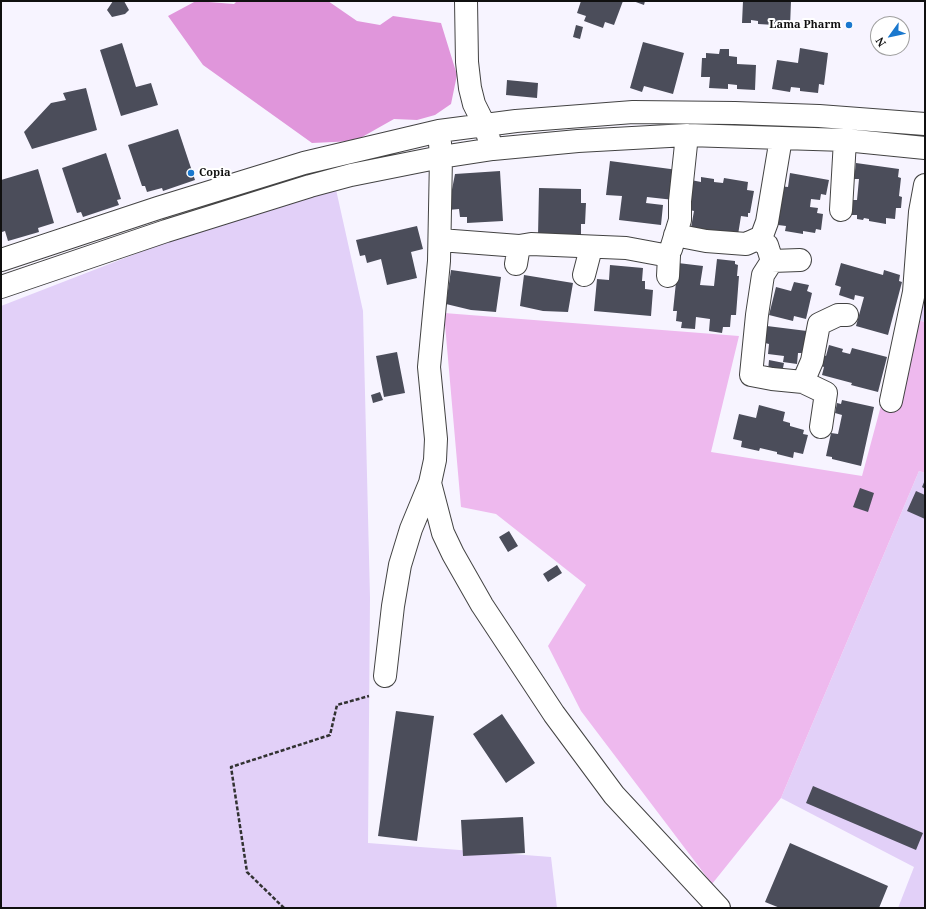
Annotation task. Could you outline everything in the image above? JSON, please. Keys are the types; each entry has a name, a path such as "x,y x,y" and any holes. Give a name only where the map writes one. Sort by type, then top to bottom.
{"street":[{"path":"466,1 470,88 478,113 485,126 493,149"},
{"path":"1,260 158,208 304,163 439,131 485,126 516,120 633,112 819,116 925,124"},
{"path":"385,676 392,606 400,565 411,530 430,483 435,460 436,439 429,367 440,240 441,158 439,131"},
{"path":"440,240 517,255 532,244 591,248 626,248 668,266 680,220 680,201 687,135"},
{"path":"1,287 166,231 310,186 351,175 493,149 578,141 687,135 845,140 925,148"},
{"path":"760,242 769,215 782,138"},
{"path":"841,210 845,140"},
{"path":"891,401 914,292 920,212 925,185"},
{"path":"675,235 706,241 746,244 757,239 766,245 772,261"},
{"path":"584,275 591,248"},
{"path":"772,261 800,260"},
{"path":"772,261 763,275 751,375 803,382 826,393 821,427"},
{"path":"803,382 812,361 819,324 838,315 847,315"},
{"path":"430,483 443,533 453,554 482,605 554,714 614,795 719,908"}],"path":[{"path":"284,908 247,872 231,767 330,735 337,705 369,696"}],"shaded area":[{"path":"196,1 234,4 237,1 328,1 357,21 380,25 393,16 441,23 457,75 451,104 435,115 417,120 394,119 355,141 312,143 203,65 168,16"},
{"path":"333,176 363,311 370,598 368,843 551,857 557,908 1,908 1,306"},
{"path":"925,287 925,322 905,317"},
{"path":"444,313 739,336 711,452 862,476 905,317 925,322 925,473 919,471 781,798 712,884 581,711 548,646 586,585 496,514 461,507"},
{"path":"919,471 925,473 925,908 898,908 914,867 781,798"}],"building":[{"path":"113,1 124,1 129,10 125,14 112,17 107,10"},
{"path":"581,1 623,1 614,25 605,22 603,28 584,21 586,16 577,13"},
{"path":"633,1 645,1 644,5"},
{"path":"743,1 791,1 790,27 784,27 784,22 775,22 775,25 758,24 758,21 751,20 751,23 742,23"},
{"path":"576,25 583,27 580,39 573,37"},
{"path":"643,42 684,53 673,94 644,86 642,92 630,88"},
{"path":"122,43 136,87 151,83 158,105 121,116 100,50"},
{"path":"800,48 828,53 824,85 819,84 818,93 800,91 800,88 791,87 790,92 772,89 777,60 798,63"},
{"path":"720,49 729,49 729,56 737,57 737,64 756,65 755,90 737,89 737,85 728,84 728,89 709,88 710,77 701,77 702,58 706,58 706,53 719,54"},
{"path":"507,80 538,83 537,98 506,95"},
{"path":"86,88 97,130 32,149 24,132 51,103 66,100 63,93"},
{"path":"178,129 195,180 163,191 162,188 147,192 145,186 142,186 128,145"},
{"path":"106,153 121,199 117,200 119,205 83,217 81,212 77,213 62,168"},
{"path":"610,161 678,170 674,200 647,197 646,203 663,205 661,225 619,220 622,196 606,195"},
{"path":"856,163 899,169 898,177 901,178 899,196 902,197 901,208 896,208 895,219 886,218 886,224 869,221 869,219 864,218 863,220 857,219 857,215 851,215 853,200 857,200 859,179 854,179"},
{"path":"38,169 54,223 38,228 39,232 8,241 5,231 2,232 1,229 1,180"},
{"path":"500,171 503,221 467,223 467,217 460,217 459,209 448,210 455,174"},
{"path":"790,173 829,180 826,195 821,194 820,200 811,199 810,207 818,208 817,213 823,214 821,230 816,229 815,233 803,231 803,234 785,231 786,226 778,225 779,215 774,214 779,186 788,187"},
{"path":"701,177 714,179 714,182 723,183 724,178 748,182 747,190 754,191 748,217 741,216 737,241 690,233 694,211 685,209 686,179 701,182"},
{"path":"539,188 581,189 581,203 586,203 585,224 581,224 581,237 538,236"},
{"path":"417,226 423,249 411,252 417,278 387,285 381,259 367,263 365,255 360,256 356,240"},
{"path":"717,259 735,261 735,264 738,265 737,276 739,276 736,315 731,315 730,327 723,327 722,333 709,331 710,319 696,317 695,329 681,328 682,322 676,321 677,311 673,311 678,263 703,266 700,285 714,286"},
{"path":"841,263 883,275 884,270 900,275 899,281 902,282 888,335 856,326 864,297 855,295 854,300 839,295 841,287 835,285"},
{"path":"610,265 643,268 642,281 645,281 645,289 653,290 651,316 594,311 597,279 609,280"},
{"path":"451,270 501,277 496,312 471,310 446,304"},
{"path":"524,275 573,283 568,312 543,311 520,306"},
{"path":"794,282 809,285 807,291 812,293 806,319 794,316 793,321 769,315 776,287 791,291"},
{"path":"767,326 807,331 804,353 798,353 797,364 783,362 784,356 768,354 769,344 765,343"},
{"path":"829,345 843,349 842,352 850,354 852,348 887,357 878,392 822,375 824,367 819,365 822,354 826,356"},
{"path":"397,352 405,393 384,397 376,356"},
{"path":"769,360 784,363 782,373 768,371"},
{"path":"380,392 383,400 373,403 371,395"},
{"path":"842,400 874,407 861,466 832,459 832,457 826,456 831,433 838,434 842,415 835,413 837,403 841,404"},
{"path":"759,405 785,412 783,421 790,423 790,426 804,430 803,434 808,435 803,454 794,452 793,458 760,448 759,451 741,447 742,441 733,439 739,414 756,418"},
{"path":"925,480 925,489 922,487"},
{"path":"860,488 874,493 868,512 853,507"},
{"path":"916,491 925,495 925,519 907,511"},
{"path":"509,531 518,546 508,552 499,537"},
{"path":"557,565 562,573 548,582 543,574"},
{"path":"396,711 434,716 417,841 378,836"},
{"path":"502,714 535,763 506,783 473,734"},
{"path":"813,786 923,833 916,850 806,803"},
{"path":"523,817 525,853 463,856 461,820"},
{"path":"790,843 888,886 879,908 780,908 765,902"}],"place":[{"name":"Lama Pharm","path":"849,25"},
{"name":"Copia","path":"191,173"}]}
